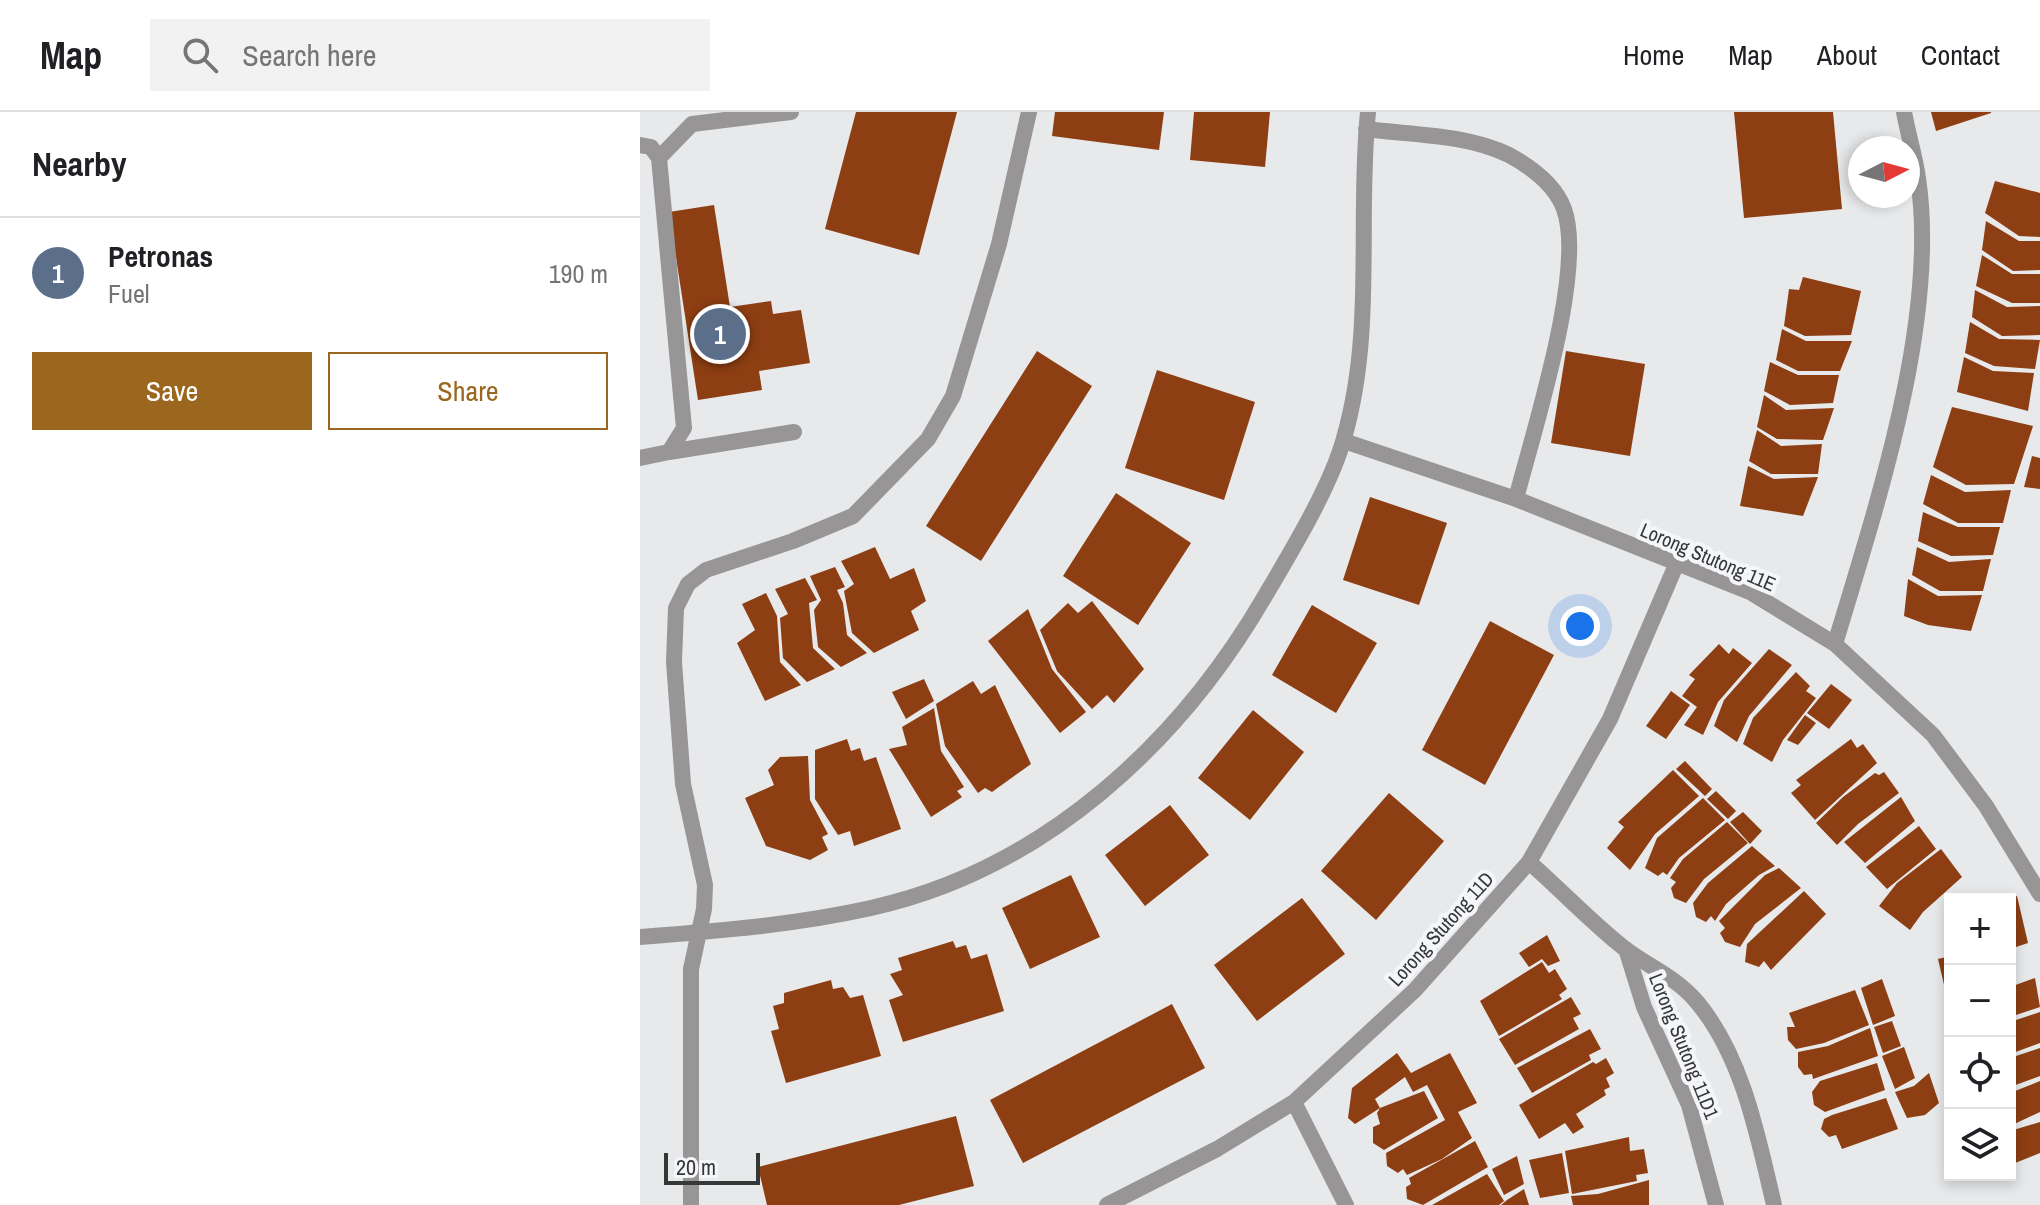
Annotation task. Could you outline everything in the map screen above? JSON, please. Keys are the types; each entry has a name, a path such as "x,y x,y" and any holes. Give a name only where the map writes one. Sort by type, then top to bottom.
{"street":[{"path":"659,158 691,118 791,112"},
{"path":"691,1205 691,969 705,885 683,784 674,662 676,608 688,584 706,570 793,541 853,516 928,439 953,396 999,244 1029,112"},
{"path":"640,937 789,923 875,907 942,885 1028,848 1098,796 1160,740 1232,652 1295,545 1344,441 1358,374 1364,310 1368,112"},
{"path":"1835,644 1874,514 1915,332 1921,253 1918,179 1904,112"},
{"path":"1366,129 1474,143 1507,154 1533,170 1552,187 1564,209 1569,242 1569,283 1516,499"},
{"path":"640,145 651,147 659,158 684,428 669,452"},
{"path":"640,458 794,432"},
{"name":"Lorong Stutong 11E","path":"1344,441 1516,499 1750,592 1835,644 1933,735 1986,806 2039,891"},
{"name":"Lorong Stutong 11D","path":"1107,1205 1217,1149 1294,1102 1415,990 1529,862 1610,719 1676,565"},
{"path":"1529,862 1626,949 1677,982 1697,1001 1723,1039 1755,1126 1774,1205"},
{"name":"Lorong Stutong 11D1","path":"1626,949 1644,1007 1689,1105 1716,1205"},
{"path":"1294,1102 1346,1205"}],"building":[{"path":"856,112 957,112 919,255 825,229"},
{"path":"1055,112 1164,112 1159,150 1052,136"},
{"path":"1194,112 1270,112 1265,167 1190,160"},
{"path":"1734,112 1833,112 1842,209 1744,218"},
{"path":"1931,112 1991,112 1991,113 1936,131"},
{"path":"1995,181 2040,193 2040,237 2019,236 1985,213"},
{"path":"714,205 730,307 771,301 773,314 801,310 810,363 759,371 762,390 698,400 669,212"},
{"path":"1986,221 2019,241 2040,241 2040,270 2013,271 1982,250"},
{"path":"1982,255 2012,274 2040,274 2040,303 2012,303 1976,286"},
{"path":"1803,277 1861,291 1851,335 1805,336 1784,326 1789,289 1799,290"},
{"path":"1975,290 2007,307 2040,306 2040,335 2002,336 1972,317"},
{"path":"1970,322 1999,339 2040,340 2035,369 1994,366 1965,353"},
{"path":"1782,329 1806,341 1852,341 1840,371 1798,371 1776,360"},
{"path":"1037,351 1092,386 981,561 926,526"},
{"path":"1566,351 1645,364 1630,456 1551,443"},
{"path":"1964,357 1993,371 2034,373 2028,411 1957,392"},
{"path":"1770,362 1798,375 1839,375 1833,403 1790,405 1764,391"},
{"path":"1157,370 1255,402 1224,500 1125,468"},
{"path":"1764,395 1786,410 1834,408 1823,440 1777,439 1757,427"},
{"path":"1952,407 2033,426 2014,484 1966,485 1933,467"},
{"path":"1757,430 1781,446 1822,444 1818,474 1771,474 1749,461"},
{"path":"2032,456 2040,458 2040,489 2024,487"},
{"path":"1748,466 1774,479 1818,477 1803,516 1740,506"},
{"path":"1931,475 1965,492 2011,490 2003,523 1958,523 1923,504"},
{"path":"1116,493 1191,543 1138,625 1063,576"},
{"path":"1370,497 1447,523 1419,605 1343,580"},
{"path":"1923,512 1958,527 2000,527 1993,555 1951,556 1918,541"},
{"path":"875,547 890,579 914,568 926,601 911,611 919,630 874,653 852,633 844,591 854,584 841,561"},
{"path":"1917,547 1949,562 1991,559 1983,591 1940,591 1912,575"},
{"path":"835,567 845,587 837,590 843,603 847,635 867,653 841,667 818,647 814,610 821,600 810,576"},
{"path":"805,578 817,600 809,603 813,648 835,669 807,682 783,658 780,618 788,614 775,589"},
{"path":"1908,579 1938,596 1982,595 1971,631 1928,625 1904,616"},
{"path":"766,593 777,616 780,662 801,685 765,701 737,643 755,630 742,604"},
{"path":"1092,601 1144,669 1114,703 1107,695 1092,709 1057,671 1040,630 1068,603 1078,613"},
{"path":"1312,605 1377,643 1336,713 1272,675"},
{"path":"1028,609 1052,669 1086,712 1060,733 988,641"},
{"path":"1490,621 1554,655 1485,785 1422,750"},
{"path":"1719,644 1729,654 1733,648 1752,663 1718,702 1703,735 1684,725 1697,707 1682,696 1695,679 1689,675"},
{"path":"1769,649 1792,665 1749,716 1737,742 1714,726 1724,700"},
{"path":"1796,672 1810,686 1806,691 1816,698 1783,740 1772,762 1743,744 1753,718"},
{"path":"924,679 934,701 906,719 892,692"},
{"path":"973,681 981,694 995,685 1031,764 992,792 985,788 978,793 945,746 936,704"},
{"path":"1831,684 1852,700 1829,729 1807,713"},
{"path":"1671,691 1690,705 1666,739 1646,726"},
{"path":"934,708 941,751 964,787 957,791 962,797 931,817 889,749 907,745 902,727"},
{"path":"1253,710 1304,752 1250,820 1198,778"},
{"path":"1805,715 1816,723 1798,745 1787,740"},
{"path":"847,739 851,751 860,748 864,761 876,757 901,829 854,846 850,831 838,835 815,799 815,750"},
{"path":"1851,739 1857,748 1863,744 1877,763 1815,820 1791,793 1801,785 1796,780"},
{"path":"808,756 810,800 828,834 822,837 828,850 810,860 766,846 745,798 774,785 768,770 780,757"},
{"path":"1685,761 1712,789 1705,796 1676,769"},
{"path":"1673,770 1699,796 1655,834 1630,870 1607,848 1624,827 1618,822"},
{"path":"1884,772 1899,793 1858,824 1837,845 1816,823 1875,773 1879,775"},
{"path":"1716,791 1736,811 1728,819 1707,799"},
{"path":"1389,793 1444,841 1376,920 1321,871"},
{"path":"1901,797 1915,821 1865,863 1844,842"},
{"path":"1703,798 1725,820 1679,858 1667,875 1663,872 1658,876 1645,868 1657,838"},
{"path":"1170,805 1209,855 1145,906 1105,855"},
{"path":"1743,812 1762,831 1750,844 1730,822"},
{"path":"1727,822 1748,843 1704,879 1686,903 1674,898 1671,888 1676,882 1670,878 1683,859"},
{"path":"1919,826 1936,849 1887,889 1866,867"},
{"path":"1752,846 1775,866 1759,875 1726,904 1715,921 1711,916 1706,922 1696,917 1693,903 1708,883"},
{"path":"1941,849 1962,877 1923,912 1910,930 1879,906 1897,883"},
{"path":"1779,868 1801,888 1755,924 1740,947 1725,942 1720,933 1725,928 1719,921 1765,875"},
{"path":"1071,875 1100,937 1030,969 1002,908"},
{"path":"1804,891 1826,914 1771,970 1764,961 1759,967 1745,962 1747,944"},
{"path":"2016,896 2028,943 2016,947"},
{"path":"1302,898 1345,954 1257,1021 1214,965"},
{"path":"1547,935 1560,961 1548,966 1542,959 1529,967 1519,953"},
{"path":"953,941 956,948 966,945 971,959 987,954 1004,1011 903,1042 889,1000 903,995 890,974 902,970 898,958"},
{"path":"1944,958 1944,985 1938,959"},
{"path":"1542,962 1549,973 1555,969 1567,989 1559,995 1562,999 1499,1036 1480,1001"},
{"path":"2035,978 2040,1007 2016,1015 2016,985"},
{"path":"1882,979 1895,1016 1873,1025 1861,988"},
{"path":"831,980 833,989 843,987 850,998 863,995 881,1056 786,1083 771,1031 779,1029 773,1006 784,1003 784,993"},
{"path":"1855,990 1869,1025 1824,1043 1796,1049 1788,1040 1787,1027 1795,1027 1789,1013"},
{"path":"1571,997 1581,1014 1573,1018 1579,1029 1515,1065 1499,1039"},
{"path":"1172,1004 1205,1068 1023,1163 990,1100"},
{"path":"2040,1012 2040,1043 2016,1052 2016,1020"},
{"path":"1892,1021 1901,1046 1883,1053 1874,1027"},
{"path":"1870,1028 1878,1056 1813,1079 1812,1074 1804,1075 1798,1067 1798,1052 1828,1046"},
{"path":"1590,1029 1601,1049 1589,1055 1591,1060 1532,1093 1517,1068"},
{"path":"1904,1047 1915,1078 1895,1089 1882,1056"},
{"path":"2040,1048 2040,1076 2016,1085 2016,1056"},
{"path":"1397,1053 1411,1073 1450,1053 1477,1103 1458,1112 1472,1138 1442,1159 1407,1175 1403,1169 1398,1173 1387,1166 1386,1153 1445,1120 1427,1085 1413,1092 1405,1077 1375,1099 1380,1108 1355,1124 1348,1118 1352,1088"},
{"path":"1606,1058 1614,1073 1606,1078 1610,1087 1604,1090 1606,1095 1576,1114 1584,1127 1573,1134 1565,1123 1539,1139 1519,1105 1593,1062 1596,1064"},
{"path":"1877,1063 1885,1090 1825,1112 1814,1105 1812,1092 1820,1081"},
{"path":"1929,1073 1939,1103 1925,1115 1907,1118 1895,1092 1914,1086"},
{"path":"2040,1081 2040,1112 2016,1123 2016,1109 2016,1091"},
{"path":"1424,1091 1438,1118 1384,1150 1373,1143 1373,1127 1380,1124 1377,1113 1380,1108"},
{"path":"1886,1098 1898,1129 1842,1149 1836,1135 1829,1137 1821,1129 1824,1119 1832,1115"},
{"path":"956,1116 974,1186 899,1205 767,1205 758,1167"},
{"path":"2040,1122 2040,1153 2016,1163 2016,1129"},
{"path":"1629,1137 1630,1151 1644,1149 1648,1173 1636,1175 1637,1181 1572,1194 1565,1151"},
{"path":"1475,1141 1488,1167 1423,1205 1407,1199 1406,1187 1411,1184 1409,1178"},
{"path":"1562,1153 1569,1193 1540,1198 1529,1160"},
{"path":"1517,1156 1524,1184 1504,1195 1492,1169"},
{"path":"1487,1174 1504,1201 1499,1205 1432,1205"},
{"path":"1649,1180 1649,1205 1573,1205 1571,1196 1598,1194"},
{"path":"1524,1189 1529,1205 1501,1205 1507,1200"}],"place":[{"name":"Petronas","path":"720,334"}]}
